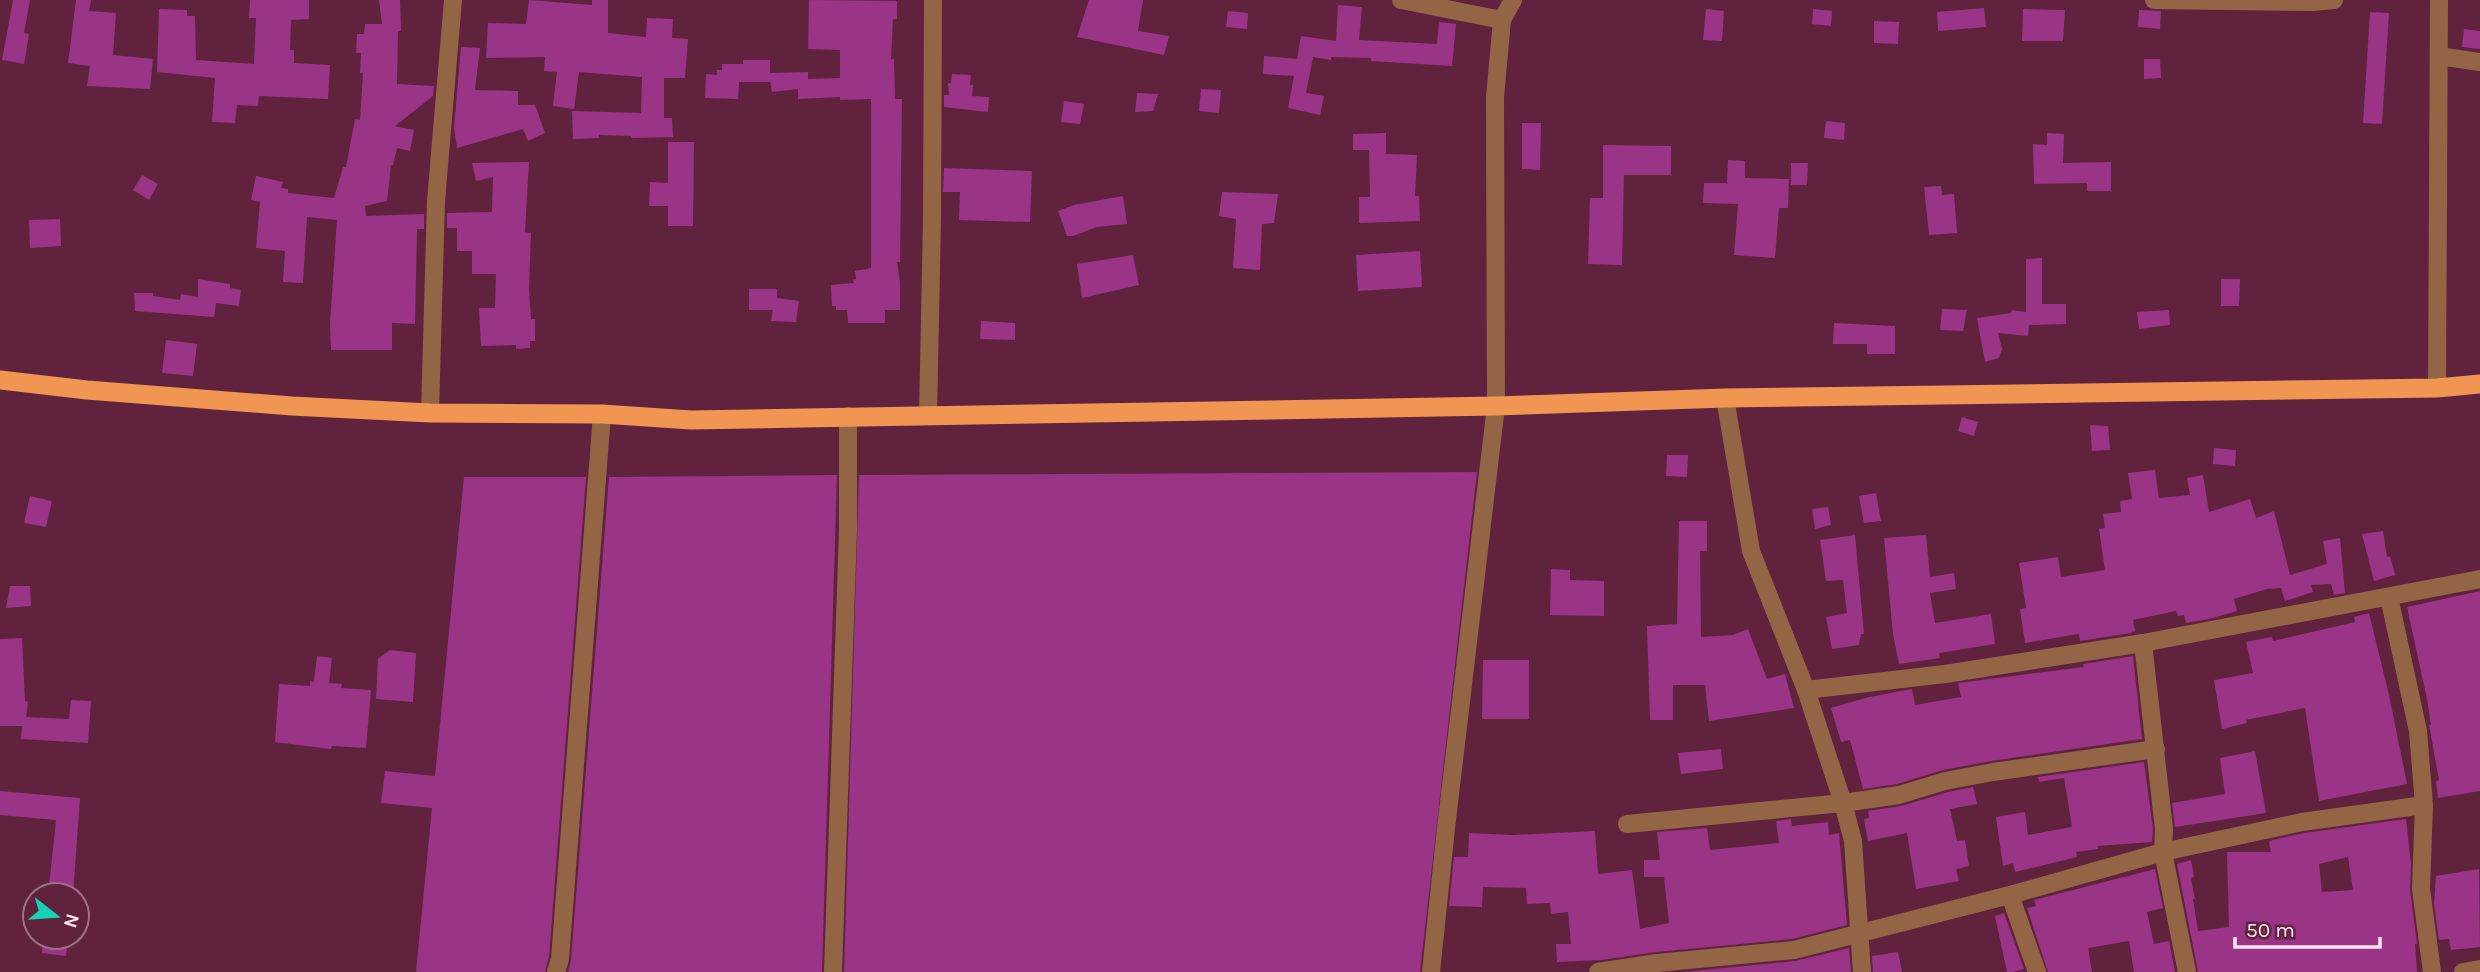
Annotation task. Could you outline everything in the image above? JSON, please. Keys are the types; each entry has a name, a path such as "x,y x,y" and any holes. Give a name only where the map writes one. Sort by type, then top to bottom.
{"highway":[{"path":"0,380 87,390 279,405 430,413 602,414 691,420 1496,406 1725,398 2437,388 2480,384"}],"street":[{"path":"430,413 436,201 453,0"},
{"path":"928,416 933,0"},
{"path":"1401,0 1502,20"},
{"path":"1431,972 1496,406 1495,97 1502,20 1513,0"},
{"path":"2154,0 2334,0"},
{"path":"2437,388 2439,0"},
{"path":"2438,56 2480,62"},
{"path":"1725,398 1751,551 1806,690 1853,841 1862,972"},
{"path":"556,972 602,414"},
{"path":"833,972 848,530 848,416"},
{"path":"1806,690 1945,674 2143,643 2480,579"},
{"path":"2389,597 2418,731 2424,806 2421,888 2432,972"},
{"path":"2143,643 2164,829 2163,852 2187,972"},
{"path":"1627,824 1843,803 1899,795 1945,781 1993,772 2156,749"},
{"path":"1598,972 1657,963 1794,950 2010,895 2163,852 2302,822 2424,806"},
{"path":"2010,895 2037,972"},
{"path":"2463,972 2480,969"}],"building":[{"path":"13,0 30,0 24,33 29,34 24,64 2,60"},
{"path":"76,0 91,0 89,11 116,13 113,55 153,59 150,89 87,86 90,66 68,63"},
{"path":"250,0 309,0 309,19 291,20 290,50 294,50 294,63 330,65 328,99 259,96 258,106 237,105 235,123 212,122 215,78 157,72 159,9 187,10 187,16 195,16 196,60 254,64 256,18 249,18"},
{"path":"379,0 400,0 401,31 398,31 397,84 434,86 433,96 395,126 414,130 410,151 397,148 391,165 387,201 365,206 366,216 424,214 424,229 417,229 415,324 392,323 392,350 331,350 330,324 337,220 307,217 303,283 283,282 285,251 256,248 260,202 251,200 256,176 283,182 281,188 288,189 288,193 334,198 343,167 346,167 355,119 360,120 363,73 360,73 361,53 356,53 357,34 364,34 365,24 382,24"},
{"path":"529,0 592,5 592,0 608,0 608,33 646,37 647,18 673,19 672,38 688,39 685,78 664,78 664,118 672,118 673,137 631,138 599,135 599,138 573,139 572,111 641,113 642,77 579,72 574,109 553,106 557,72 544,71 545,57 486,58 488,23 526,24"},
{"path":"809,0 897,1 897,19 893,19 891,59 894,59 895,99 902,99 900,262 897,262 900,310 885,310 885,323 848,323 847,310 836,310 836,306 832,306 831,285 854,283 855,271 871,268 871,99 798,99 798,89 772,92 770,80 739,82 738,99 705,98 706,74 717,75 717,70 722,70 722,64 743,64 743,60 770,60 770,73 808,72 808,79 840,78 840,50 808,49"},
{"path":"1089,0 1143,0 1138,31 1169,36 1164,55 1077,37"},
{"path":"1338,5 1362,7 1359,40 1437,44 1439,22 1456,24 1452,66 1371,61 1371,58 1331,57 1331,60 1313,57 1306,93 1324,96 1320,115 1288,108 1294,76 1263,74 1264,56 1297,59 1301,36 1336,41"},
{"path":"1984,8 1986,27 1938,31 1937,12"},
{"path":"1706,9 1724,11 1722,41 1703,40"},
{"path":"1813,9 1832,11 1831,26 1812,24"},
{"path":"2023,9 2065,10 2063,41 2022,41"},
{"path":"2139,10 2161,11 2160,29 2138,27"},
{"path":"1228,11 1248,13 1247,29 1226,27"},
{"path":"2370,12 2389,13 2382,124 2363,123"},
{"path":"1874,21 1899,22 1898,44 1874,43"},
{"path":"2464,29 2480,31 2480,49 2462,47"},
{"path":"461,47 480,48 475,90 518,91 518,105 535,105 545,133 528,141 523,129 457,148 454,128"},
{"path":"2144,59 2160,59 2161,78 2144,79"},
{"path":"952,74 971,75 972,96 989,97 988,112 944,107 944,95 949,95 948,83 951,83"},
{"path":"1201,89 1221,90 1219,113 1199,111"},
{"path":"1137,93 1158,94 1153,111 1135,112"},
{"path":"1064,101 1084,104 1080,124 1061,122"},
{"path":"1826,121 1845,123 1844,140 1824,138"},
{"path":"1522,123 1541,123 1540,170 1522,169"},
{"path":"1386,133 1386,154 1417,155 1415,196 1419,196 1420,221 1359,223 1359,197 1370,197 1369,150 1353,150 1353,134"},
{"path":"2047,133 2064,134 2063,163 2111,162 2111,191 2087,191 2087,183 2034,184 2033,144 2047,145"},
{"path":"668,142 694,142 693,226 668,226 668,206 649,206 650,182 668,183"},
{"path":"1603,145 1671,146 1671,175 1624,175 1622,265 1588,264 1590,198 1603,198"},
{"path":"1728,160 1745,161 1745,178 1789,179 1788,208 1779,208 1775,258 1734,255 1738,204 1703,203 1704,183 1727,183"},
{"path":"529,162 525,232 531,233 529,289 531,319 535,319 535,341 530,341 530,348 516,349 516,345 481,346 479,308 495,308 496,274 472,274 472,251 457,251 457,228 447,228 447,213 492,212 493,177 476,181 472,163"},
{"path":"1791,163 1808,163 1807,185 1791,185"},
{"path":"944,168 1032,171 1030,222 959,220 960,192 943,192"},
{"path":"142,175 158,184 149,200 133,190"},
{"path":"1941,186 1942,195 1954,194 1957,233 1929,235 1924,187"},
{"path":"1222,192 1278,194 1274,223 1262,224 1260,270 1233,268 1236,219 1219,216"},
{"path":"1123,196 1127,224 1097,227 1067,236 1058,211 1074,205"},
{"path":"60,219 61,246 30,248 29,220"},
{"path":"1420,251 1422,287 1358,291 1356,255"},
{"path":"1133,255 1139,285 1082,298 1077,264"},
{"path":"2042,258 2042,304 2066,304 2066,324 2029,325 2028,336 1998,333 2002,349 1999,358 1985,362 1977,318 2011,313 2012,310 2026,312 2026,259"},
{"path":"198,279 230,284 230,288 241,290 239,306 216,303 214,317 135,311 134,293 153,293 153,296 180,300 181,294 198,297"},
{"path":"2221,279 2240,279 2239,306 2221,306"},
{"path":"749,289 777,289 777,298 799,301 796,322 771,321 773,310 749,310"},
{"path":"1942,309 1967,310 1963,331 1940,330"},
{"path":"2169,310 2170,325 2139,329 2137,312"},
{"path":"981,321 1015,323 1015,340 980,339"},
{"path":"1834,323 1895,326 1895,354 1867,354 1867,344 1833,344"},
{"path":"166,340 197,344 193,376 162,373"},
{"path":"1962,417 1978,422 1974,436 1958,431"},
{"path":"2090,425 2108,426 2110,450 2092,451"},
{"path":"2214,448 2236,450 2235,466 2213,464"},
{"path":"1667,455 1688,455 1687,477 1666,476"},
{"path":"2155,470 2159,498 2190,495 2187,478 2203,475 2209,512 2250,499 2256,518 2274,511 2290,575 2327,564 2323,541 2340,538 2345,593 2334,595 2331,584 2311,585 2313,592 2285,601 2281,588 2267,589 2234,599 2237,611 2209,619 2186,623 2184,615 2178,616 2176,611 2133,620 2135,631 2131,633 2080,641 2079,634 2025,643 2020,609 2026,608 2019,563 2058,557 2061,577 2105,570 2099,529 2105,528 2103,514 2121,512 2120,501 2132,499 2128,473"},
{"path":"1477,472 1420,972 844,972 859,475"},
{"path":"837,475 822,972 568,972 609,477"},
{"path":"464,477 586,477 549,957 545,972 416,972 432,808 381,803 385,771 435,776"},
{"path":"1876,493 1881,521 1864,523 1859,496"},
{"path":"30,496 52,501 46,527 24,523"},
{"path":"1828,507 1831,525 1815,529 1812,509"},
{"path":"1679,521 1707,521 1707,551 1700,551 1701,637 1733,635 1748,629 1767,679 1785,674 1794,708 1709,721 1705,685 1673,685 1673,720 1650,720 1647,626 1677,624"},
{"path":"2383,531 2387,557 2390,556 2395,575 2374,581 2362,534"},
{"path":"1855,535 1864,634 1861,634 1859,645 1832,649 1826,617 1847,613 1843,580 1826,581 1820,540"},
{"path":"1926,535 1930,577 1954,573 1956,589 1930,593 1935,623 1991,614 1995,644 1939,653 1940,658 1899,664 1893,635 1884,538"},
{"path":"1551,569 1570,570 1570,580 1604,581 1604,616 1550,615"},
{"path":"10,586 30,586 31,606 6,608"},
{"path":"2480,591 2480,791 2438,798 2436,781 2439,780 2427,699 2407,607"},
{"path":"2369,613 2407,784 2319,801 2305,708 2246,720 2247,723 2222,729 2214,680 2253,673 2246,642 2272,637 2273,641 2355,622 2354,617"},
{"path":"22,638 25,701 28,702 26,717 69,719 71,700 91,701 88,743 21,739 22,726 0,726 0,639"},
{"path":"390,650 416,653 413,702 376,699 378,659"},
{"path":"317,656 332,658 329,683 342,684 341,688 371,690 366,748 332,746 331,749 275,742 279,684 310,686 310,681 314,682"},
{"path":"2133,656 2142,739 1991,761 1943,770 1897,784 1863,789 1850,740 1841,742 1831,708 1912,689 1915,705 1961,697 1958,683 2084,667 2083,664"},
{"path":"1483,660 1529,660 1529,719 1482,719"},
{"path":"1721,749 1723,769 1681,774 1678,753"},
{"path":"2255,751 2266,813 2175,827 2172,803 2225,794 2220,758"},
{"path":"2144,762 2153,829 2152,842 2098,846 2098,849 2076,852 2077,857 2015,872 2013,863 2003,866 1996,817 2025,812 2028,835 2072,827 2064,778 2039,782 2038,777"},
{"path":"1973,787 1977,804 1950,809 1957,841 1965,840 1969,866 1956,869 1959,881 1916,889 1907,833 1868,841 1864,819 1869,818 1868,811 1901,806"},
{"path":"0,791 80,798 74,881 49,881 56,820 0,815"},
{"path":"1791,819 1792,826 1828,822 1829,835 1839,833 1847,925 1792,939 1601,960 1557,962 1556,944 1571,944 1568,912 1551,914 1550,903 1527,904 1526,888 1483,887 1482,907 1449,906 1454,857 1468,857 1469,833 1512,835 1595,831 1598,874 1632,870 1640,929 1669,923 1664,877 1644,877 1644,860 1660,860 1657,832 1707,828 1710,850 1779,843 1776,821"},
{"path":"2406,819 2417,972 2198,972 2177,864 2191,860 2198,931 2229,927 2227,852 2271,852 2269,842 2304,833","holes":["2348,857 2353,890 2322,892 2319,864"]},
{"path":"2155,869 2163,908 2147,912 2154,944 2169,941 2175,972 2134,972 2129,941 2088,948 2092,972 2048,972 2027,908 2036,906 2034,900"},
{"path":"2479,869 2480,947 2451,950 2449,939 2439,940 2434,904 2436,876"},
{"path":"2004,913 2024,969 2013,972 2007,972 1995,916"},
{"path":"1849,948 1851,972 1683,972 1795,961"},
{"path":"42,951 67,951 66,956"},
{"path":"1898,952 1902,972 1873,972 1872,956"}]}
